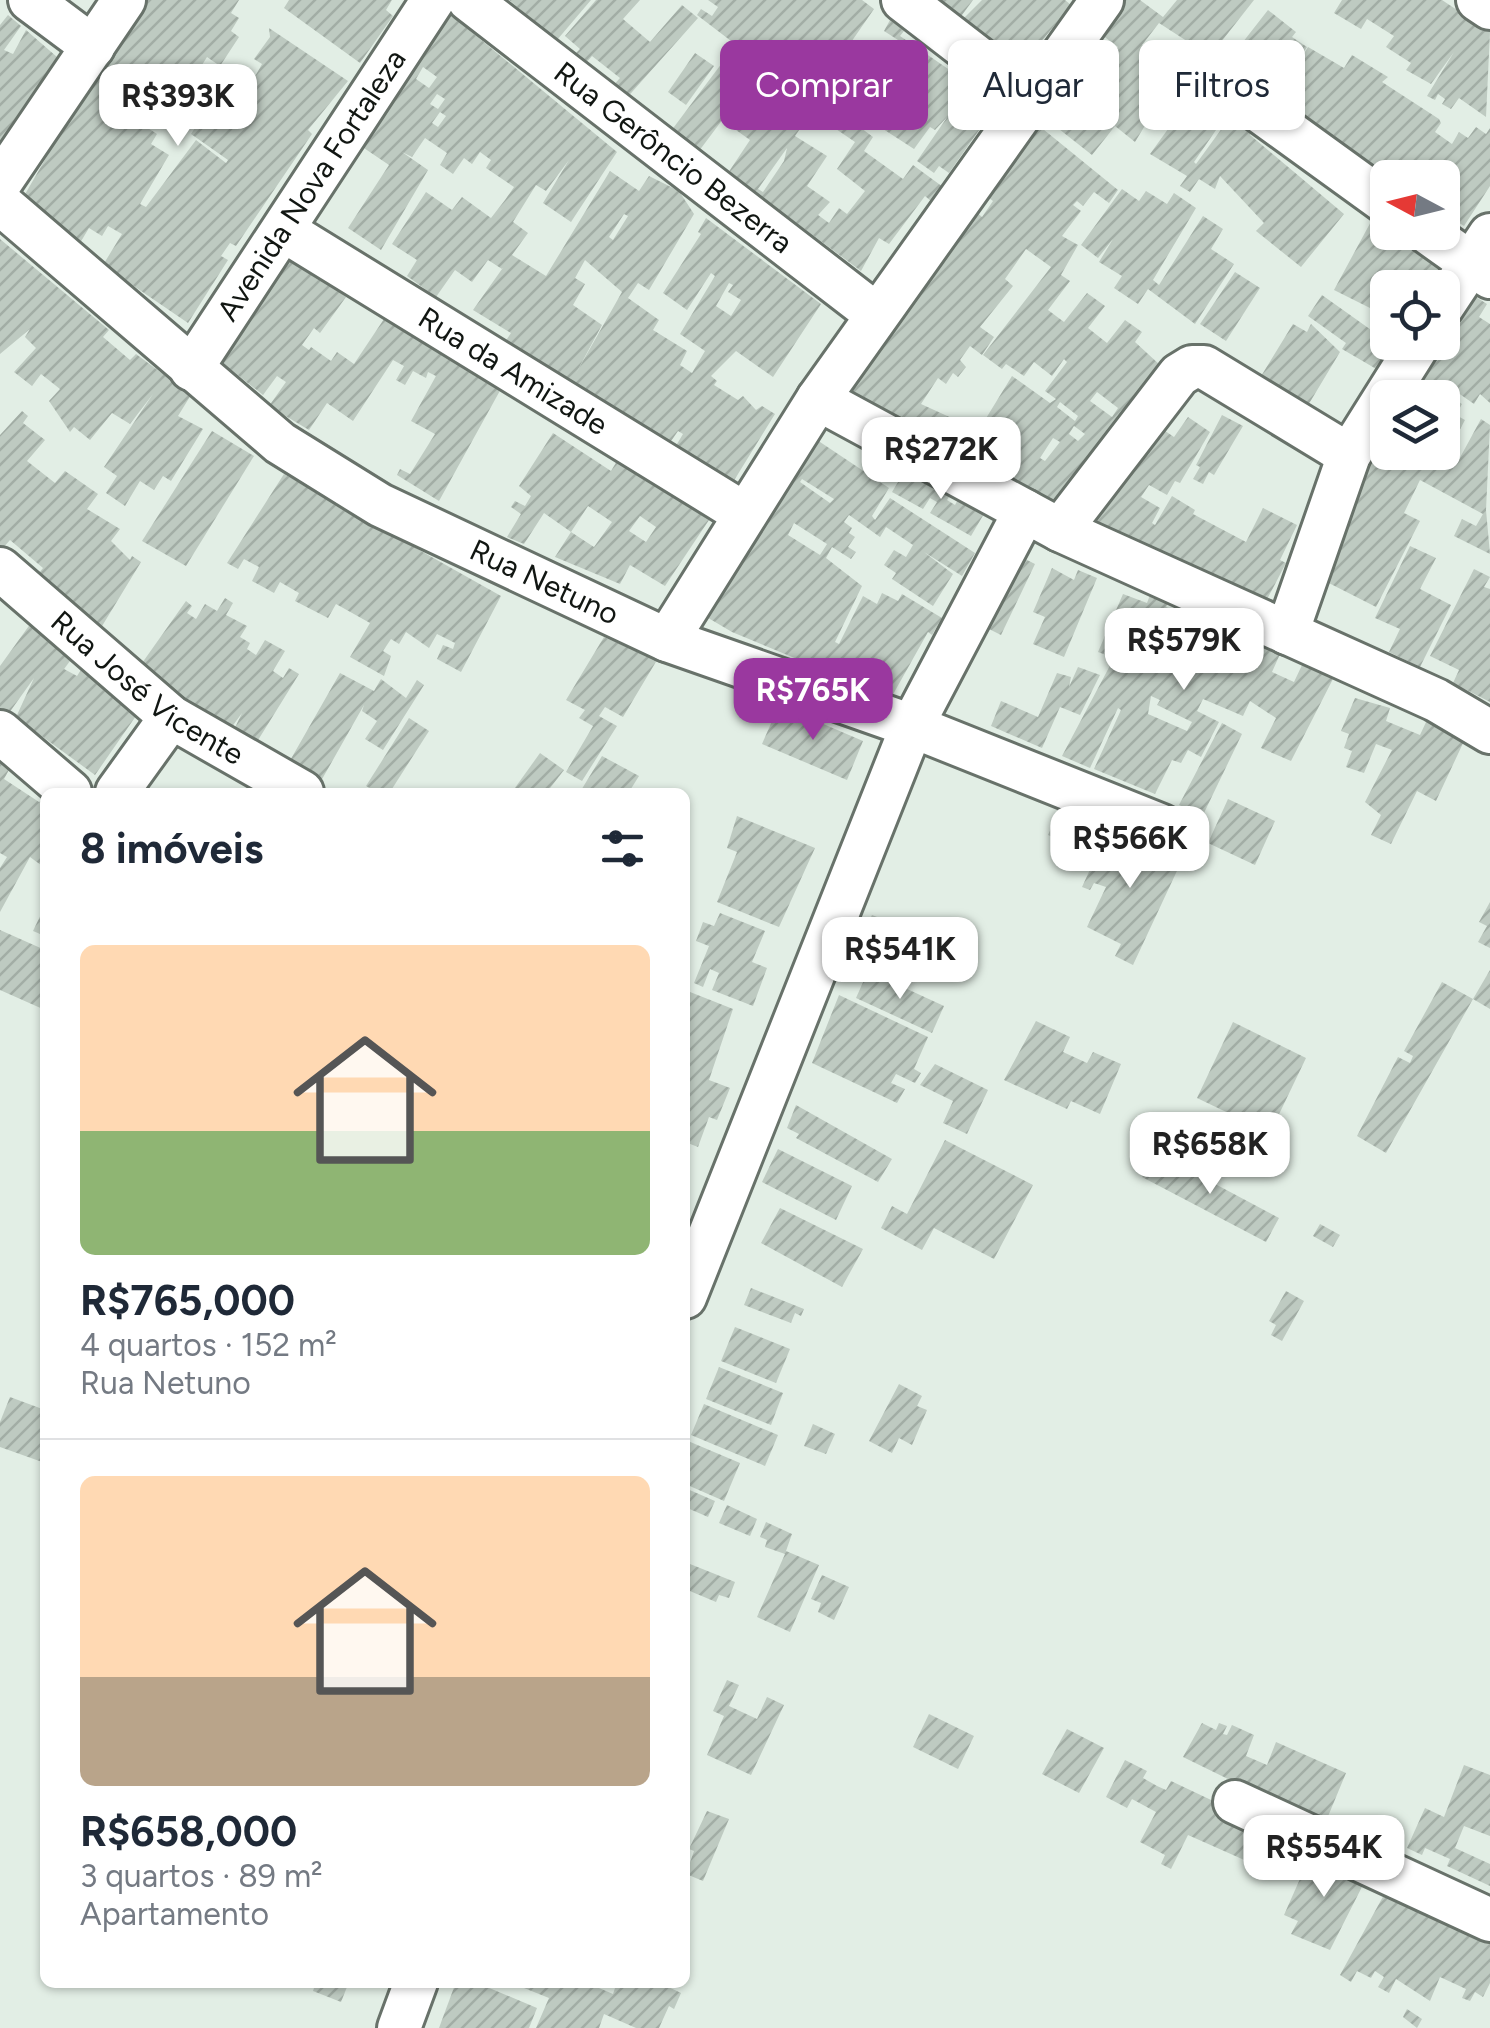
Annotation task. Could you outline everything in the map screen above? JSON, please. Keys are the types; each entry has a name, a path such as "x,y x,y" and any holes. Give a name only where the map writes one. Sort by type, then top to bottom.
{"street":[{"path":"30,0 93,48"},
{"path":"0,183 124,0"},
{"name":"Avenida Nova Fortaleza","path":"191,369 433,0"},
{"name":"Rua Gerôncio Bezerra","path":"468,0 877,316"},
{"path":"903,0 955,40"},
{"path":"1073,40 1102,0"},
{"path":"1478,0 1490,8"},
{"path":"668,640 743,513 818,399 1008,130"},
{"path":"1286,130 1370,191"},
{"name":"Rua Netuno","path":"0,203 280,443 380,505 668,640 912,726 1162,826"},
{"name":"Rua da Amizade","path":"284,230 743,513"},
{"path":"1460,248 1483,259 1460,286"},
{"path":"1287,633 1349,455 1409,360"},
{"path":"690,1284 912,726 1042,520 1179,375 1192,367 1204,367 1349,455"},
{"path":"818,399 1042,520 1436,700 1490,732"},
{"name":"Rua José Vicente","path":"0,569 171,718 295,788"},
{"path":"120,788 171,718"},
{"path":"0,732 65,788"},
{"path":"1235,1802 1490,1920"},
{"path":"398,2028 414,1988"}],"building":[{"path":"137,0 239,0 231,13 239,18 231,31 239,37 220,66 207,57 197,73 202,76 198,83 188,77 183,86 200,98 192,111 176,101 166,119 150,108 140,123 157,134 151,144 169,155 140,204 146,207 196,140 226,163 228,160 191,134 210,104 227,116 240,96 243,98 262,64 254,59 270,37 269,28 348,81 308,130 312,134 236,246 230,243 221,256 228,260 188,323 103,265 122,234 108,226 102,236 89,228 80,243 20,203"},
{"path":"289,0 392,0 386,10 393,16 360,63 284,8"},
{"path":"509,0 591,0 557,40"},
{"path":"596,0 640,0 623,19 650,42 682,5 698,18 624,101 610,89 620,78 592,56 586,63 575,54 580,49 565,36"},
{"path":"708,0 862,0 874,9 853,40 730,40 697,15 701,9 712,16 718,7"},
{"path":"922,0 973,0 954,26"},
{"path":"982,0 1065,0 1071,5 1043,40 974,40 955,27"},
{"path":"1123,0 1140,0 1163,17 1177,0 1254,0 1223,40 1185,40 1159,23 1146,40 1139,40 1139,130 1142,130 1135,142 1119,129 1119,40 1109,40 1098,32"},
{"path":"1342,0 1442,0 1490,32 1486,117 1459,98 1451,109 1442,104 1445,99 1438,94 1435,100 1427,96 1454,52 1431,84 1406,70 1411,63 1386,47 1394,36 1367,19 1361,29 1334,13"},
{"path":"1268,10 1296,32 1292,37 1296,40 1244,40"},
{"path":"446,11 617,152 571,222 543,203 569,160 546,191 536,185 513,222 528,233 502,269 488,260 472,282 455,270 436,297 407,276 417,260 392,244 426,192 452,210 462,197 491,218 514,187 486,168 491,160 480,152 472,164 464,158 453,174 440,165 447,153 425,138 412,157 402,152 428,170 381,250 348,228 389,165 355,142","holes":["423,67 437,77 429,88 416,79","437,94 445,99 438,109 430,104","440,112 446,116 438,127 432,123"]},
{"path":"8,15 21,26 4,50 13,54 26,30 57,57 0,141 0,25"},
{"path":"890,20 904,31 900,36 906,40 884,31"},
{"path":"1308,47 1344,68 1352,55 1388,77 1382,82 1439,119 1441,123 1435,132 1452,144 1459,132 1468,138 1476,127 1486,134 1490,128 1490,186 1464,226 1460,223 1460,160 1370,160 1370,163 1354,152 1348,161 1305,133 1312,121 1305,117"},
{"path":"695,53 714,66 686,105 668,92"},
{"path":"928,55 948,69 948,116 935,130 928,130"},
{"path":"720,66 720,123 699,151 671,131"},
{"path":"948,116 948,130 979,130 949,173 939,166 934,173 917,161"},
{"path":"736,130 799,130 795,136 827,156 807,186 830,202 818,215 829,223 839,208 847,214 865,191 837,169 855,142 837,130 864,130 873,137 864,151 903,179 913,165 943,187 932,202 925,196 889,244 879,238 861,271 787,216 783,221 751,198 755,193 728,173 750,140","holes":["787,148 784,161 763,192 758,189"]},
{"path":"885,130 928,130 914,149"},
{"path":"1035,130 1044,130 1118,190 1109,203 1094,192 1083,206 1077,201 1073,205 1081,211 1062,236 1078,245 1061,275 1070,281 1048,310 1064,322 1087,293 1105,306 1088,328 1107,343 1125,320 1142,332 1135,342 1160,365 1053,506 998,478 1019,449 1014,446 993,476 961,459 1012,376 1050,403 1056,399 1045,391 1067,362 1064,359 1052,376 1034,362 1024,376 1006,364 1002,369 983,355 1051,267 1026,249 1005,279 1013,286 980,327 994,337 982,355 970,346 960,360 966,367 958,377 953,373 946,384 938,378 921,404 956,420 946,444 926,441 932,429 915,422 909,433 845,393 974,210 982,217 993,201 985,195 1009,159 1014,163","holes":["1097,392 1118,408 1112,417 1090,401","1060,402 1078,416 1075,421 1057,407","1074,426 1085,434 1078,441 1069,434","1053,438 1060,442 1045,461 1040,458"]},
{"path":"1060,130 1112,130 1092,155"},
{"path":"1167,130 1216,130 1196,164 1221,130 1253,130 1250,135 1344,214 1301,267 1256,231 1264,223 1220,176 1215,189 1199,179 1190,192 1180,186 1187,176 1150,154"},
{"path":"610,171 639,191 649,176 679,191 694,214 649,290 638,283 628,298 659,320 653,330 687,351 680,365 692,373 705,351 680,334 715,276 711,273 687,310 663,293 701,234 698,232 706,218 821,304 773,377 736,351 711,376 717,381 714,385 738,400 743,396 756,410 762,406 775,414 730,487 700,461 694,469 671,454 683,434 678,431 665,450 505,342 511,333 473,310 512,255 546,276","holes":["624,214 628,216 613,240 609,237","585,260 622,292 575,375 602,325 573,305 585,284 575,278","729,283 733,285 728,292 741,300 731,316 716,306"]},
{"path":"1122,189 1139,201 1146,191 1167,204 1174,193 1196,208 1153,280 1159,285 1203,216 1223,229 1211,249 1234,264 1195,324 1148,289 1138,304 1114,288 1122,276 1099,262 1113,239 1098,258 1081,245"},
{"path":"1370,223 1370,250 1427,250 1446,258 1440,270 1370,270 1370,308 1334,290"},
{"path":"0,239 109,330 103,337 130,360 136,354 191,395 178,416 203,429 171,481 163,476 154,490 140,481 125,506 106,493 117,476 104,467 153,394 130,424 112,413 90,440 74,427 70,432 49,401 60,389 41,374 32,386 14,372 36,348 25,337 30,329 0,354"},
{"path":"285,253 346,297 320,333 314,328 302,345 309,350 311,347 331,361 337,352 354,364 384,319 502,387 439,501 397,475 400,469 410,474 435,434 411,421 436,376 428,372 426,378 413,371 405,385 396,380 404,366 393,360 353,421 327,403 309,430 269,406 286,382 277,376 263,395 210,353"},
{"path":"1235,272 1260,288 1226,341 1200,324"},
{"path":"1460,287 1487,304 1479,317 1490,324 1490,403 1480,394 1474,404 1460,394 1460,380 1408,380 1425,360 1460,360"},
{"path":"1322,295 1370,329 1370,360 1384,360 1378,370 1342,349 1346,343 1308,316"},
{"path":"1293,324 1307,332 1311,324 1340,352 1301,417 1255,386"},
{"path":"22,411 28,416 23,423 45,440 27,461 55,483 65,471 98,494 87,509 120,529 111,541 130,560 132,556 141,562 96,636 35,578 43,568 10,540 3,548 0,545 0,435"},
{"path":"1222,415 1243,426 1214,475 1209,472 1203,484 1193,479 1200,467 1196,465"},
{"path":"1188,417 1210,432 1180,483 1175,481 1167,495 1149,485 1141,497 1160,508 1152,523 1155,525 1172,496 1195,510 1193,514 1246,542 1263,508 1297,525 1280,560 1286,563 1262,609 1074,515 1149,420 1174,437"},
{"path":"1481,419 1490,425 1486,510 1490,554 1454,536 1462,519 1476,526 1483,514 1420,480 1404,513 1420,521 1376,607 1315,576 1370,456 1370,470 1460,470 1460,458"},
{"path":"212,431 254,456 186,566 142,541"},
{"path":"553,433 611,471 620,456 709,520 665,586 630,565 620,584 555,557 571,532 544,513 524,544 507,537 521,514 511,507 515,501 525,506 531,496 519,486","holes":["588,506 612,522 594,547 571,532","640,516 656,527 646,542 629,531"]},
{"path":"811,436 889,488 872,516 875,520 890,498 975,553 962,576 924,552 953,574 933,606 892,579 896,573 884,565 894,550 906,557 913,545 886,527 880,537 849,515 844,522 855,537 848,547 856,552 851,559 832,547 826,558 862,586 835,642 839,644 863,596 877,604 882,593 898,601 902,594 942,618 932,635 928,632 891,698 732,632 693,609","holes":["802,479 834,499 830,503 800,482","794,523 827,544 820,555 788,535"]},
{"path":"906,469 953,491 947,500 955,505 961,494 988,507 971,536 930,513 937,502 930,498 923,509 892,492"},
{"path":"284,474 501,596 461,672 437,659 443,645 453,649 455,643 437,634 429,648 406,632 399,644 391,639 383,651 391,656 384,676 350,657 370,623 336,604 328,618 295,601 299,593 280,582 274,593 252,581 259,567 244,559 238,569 227,563"},
{"path":"1410,546 1436,558 1420,589 1451,605 1420,667 1389,652 1400,629 1375,618"},
{"path":"1021,557 1035,564 1001,635 985,627"},
{"path":"1052,568 1074,580 1078,570 1097,578 1064,657 1033,644 1045,617 1033,612"},
{"path":"1474,569 1490,577 1484,587 1490,589 1490,702 1453,683 1459,670 1430,656"},
{"path":"1123,594 1147,603 1150,595 1168,603 1166,607 1281,652 1272,672 1294,682 1303,663 1334,677 1291,761 1261,748 1276,718 1250,701 1243,716 1203,699 1197,711 1219,722 1201,757 1188,750 1181,763 1172,760 1155,794 1094,769 1121,710 1118,708 1090,768 1062,756 1114,658 1098,652","holes":["1151,696 1160,700 1157,705 1192,722 1187,731 1148,714"]},
{"path":"225,598 233,603 226,615 247,626 240,637 250,643 247,649 256,655 265,640 285,651 273,671 283,678 289,668 299,674 255,745 232,734 242,713 231,728 199,707 195,713 135,673 186,601 192,606 187,613 196,619 205,604 217,611"},
{"path":"31,623 70,661 64,669 77,676 81,670 138,713 95,775 17,715 34,678 4,720 0,716 0,666"},
{"path":"604,637 657,660 623,717 605,707 599,716 617,726 582,781 566,772 593,726 579,718 585,710 566,700"},
{"path":"1078,667 1100,675 1080,715 1060,707 1042,748 991,726 1001,701 1038,717 1057,673 1071,677 1069,687"},
{"path":"340,673 374,691 381,679 406,698 417,680 424,685 383,750 365,739 377,721 362,711 364,705 321,781 288,764"},
{"path":"1355,698 1390,708 1386,721 1420,735 1427,720 1465,739 1436,801 1417,791 1391,844 1371,835 1381,815 1365,802 1392,750 1376,744 1364,773 1346,767 1352,751 1344,748 1349,734 1341,731"},
{"path":"779,705 863,741 847,780 762,744"},
{"path":"409,718 429,731 393,788 366,786"},
{"path":"1222,723 1242,734 1203,815 1179,805"},
{"path":"540,753 564,770 550,788 515,788"},
{"path":"602,756 639,776 632,788 582,788"},
{"path":"0,761 10,768 4,779 40,802 40,864 30,857 0,912 0,868 7,857 0,853"},
{"path":"1228,799 1275,821 1255,865 1208,843"},
{"path":"1060,809 1083,819 1071,845 1048,835"},
{"path":"737,816 815,848 779,927 717,902 737,852 727,848"},
{"path":"1128,834 1183,858 1133,965 1115,956 1121,944 1087,927 1106,887 1094,883 1090,890 1082,887 1103,841 1121,848"},
{"path":"1490,902 1490,948 1478,942 1487,926 1479,922"},
{"path":"720,913 765,931 752,962 767,968 753,1006 712,990 719,973 710,969 703,987 694,983 709,946 696,941 703,922 714,926"},
{"path":"872,915 943,943 931,969 861,940"},
{"path":"0,930 40,948 40,1008 0,990"},
{"path":"1490,970 1490,1009 1473,999"},
{"path":"868,971 944,1006 932,1033 856,998"},
{"path":"1442,982 1473,999 1386,1153 1357,1136 1398,1057 1410,1063 1413,1056 1404,1051"},
{"path":"690,992 733,1009 709,1080 730,1088 717,1120 709,1117 698,1147 690,1144"},
{"path":"839,995 928,1037 914,1069 921,1073 915,1083 896,1074 891,1083 905,1089 897,1103 812,1063"},
{"path":"1036,1021 1070,1037 1063,1052 1087,1063 1093,1052 1121,1064 1100,1114 1071,1101 1067,1109 1004,1080"},
{"path":"1233,1022 1306,1058 1270,1133 1197,1098"},
{"path":"935,1064 988,1090 967,1134 943,1123 953,1101 920,1085"},
{"path":"796,1105 892,1159 878,1182 796,1138 799,1134 787,1128"},
{"path":"945,1140 1033,1185 994,1259 934,1228 922,1250 881,1228 892,1206 907,1214"},
{"path":"778,1149 852,1186 836,1220 762,1182"},
{"path":"1155,1152 1279,1218 1266,1242 1142,1177"},
{"path":"780,1208 863,1249 842,1287 761,1243"},
{"path":"1320,1224 1340,1235 1333,1247 1313,1236"},
{"path":"751,1288 804,1309 801,1316 795,1313 791,1323 744,1305"},
{"path":"1286,1291 1304,1301 1282,1341 1271,1335 1276,1325 1269,1321"},
{"path":"735,1327 790,1349 776,1383 721,1361"},
{"path":"719,1367 783,1393 771,1425 706,1399"},
{"path":"899,1384 922,1396 917,1406 927,1410 912,1445 899,1438 892,1453 869,1441"},
{"path":"10,1397 40,1408 40,1461 0,1447 0,1422"},
{"path":"704,1404 778,1435 765,1466 691,1435"},
{"path":"813,1424 835,1434 826,1454 804,1446"},
{"path":"690,1442 740,1463 724,1501 690,1486"},
{"path":"690,1490 715,1501 708,1517 690,1509"},
{"path":"727,1505 757,1519 750,1536 719,1523"},
{"path":"766,1522 792,1534 786,1551 819,1565 790,1632 757,1617 785,1554 765,1547 767,1540 760,1537"},
{"path":"690,1564 735,1582 729,1598 719,1595 716,1602 690,1591"},
{"path":"822,1575 849,1587 834,1620 818,1612 821,1603 811,1599"},
{"path":"727,1680 739,1685 729,1706 757,1719 767,1697 784,1705 751,1775 707,1755 724,1716 713,1711"},
{"path":"929,1714 974,1736 958,1769 913,1747"},
{"path":"1202,1723 1216,1730 1219,1723 1227,1726 1223,1734 1227,1735 1232,1725 1254,1735 1246,1756 1267,1765 1276,1742 1346,1773 1324,1826 1183,1757"},
{"path":"1067,1729 1104,1748 1079,1793 1042,1774"},
{"path":"1125,1760 1147,1771 1143,1778 1157,1786 1166,1790 1171,1781 1247,1817 1241,1828 1263,1839 1251,1863 1188,1835 1171,1869 1161,1864 1165,1855 1140,1842 1156,1812 1132,1799 1127,1808 1106,1797"},
{"path":"1464,1765 1490,1775 1490,1836 1464,1826 1455,1848 1490,1864 1490,1886 1447,1866 1450,1859 1425,1848 1422,1855 1407,1848 1425,1808 1444,1817"},
{"path":"707,1811 729,1819 703,1881 690,1876 694,1851 690,1847"},
{"path":"1311,1854 1368,1875 1330,1950 1291,1934 1298,1921 1284,1915"},
{"path":"1391,1882 1490,1929 1490,1983 1483,1997 1475,1992 1470,2001 1462,1998 1466,1989 1440,1977 1430,2001 1396,1979 1389,1993 1378,1987 1384,1977 1375,1971 1371,1978 1357,1971 1351,1982 1340,1975"},
{"path":"314,1988 347,1988 341,2002 313,1991"},
{"path":"454,1988 489,1988 537,2008 529,2028 439,2028"},
{"path":"524,1988 599,1988 613,1994 615,1988 671,1988 681,1993 674,2009 669,2006 659,2028 636,2028 604,2014 599,2028 536,2028 549,1998"},
{"path":"1407,2009 1422,2019 1417,2028 1403,2017"}]}
